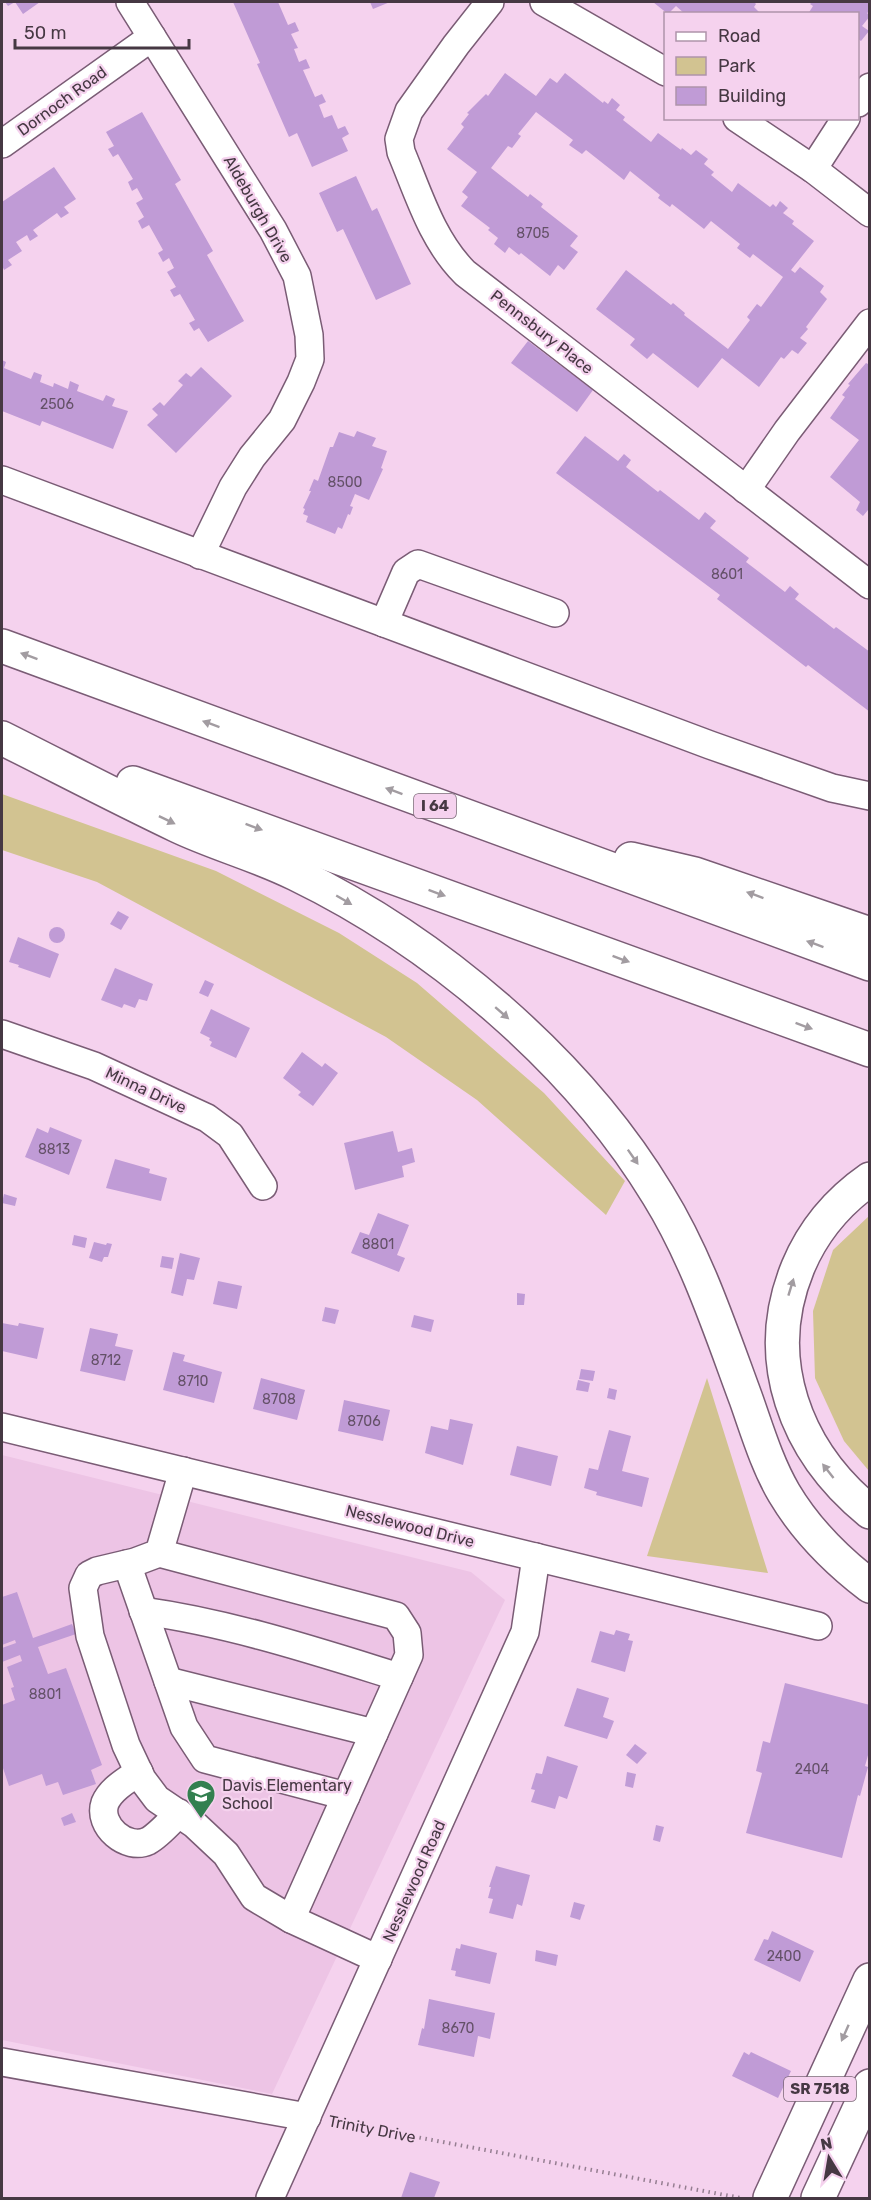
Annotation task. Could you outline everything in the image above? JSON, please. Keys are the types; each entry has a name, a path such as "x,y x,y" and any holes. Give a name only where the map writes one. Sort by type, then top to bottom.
{"highway":[{"name":"I 64","path":"2,646 870,964"},
{"path":"2,736 870,1050"},
{"path":"2,736 181,827 296,873 369,914 411,941 465,982 506,1016 559,1067 597,1109 632,1155 659,1195 685,1244 702,1280 768,1459 783,1492 807,1527 830,1553 870,1586"},
{"path":"493,827 695,874 870,934"},
{"path":"870,1179 834,1209 805,1251 790,1287 784,1314 782,1348 785,1379 806,1438 819,1460 836,1480 852,1498 870,1512"},
{"name":"SR 7518","path":"770,2199 870,1980"},
{"name":"SR 7518","path":"818,2199 870,2086"}],"street":[{"name":"Aldeburgh Drive","path":"130,2 273,230 297,276 309,335 309,359 301,382 282,420 252,457 233,487 200,555"},
{"name":"Pennsbury Place","path":"490,2 408,111 399,139 401,152 436,236 452,260 465,273 870,585"},
{"path":"544,2 664,71"},
{"name":"Dornoch Road","path":"2,144 152,37"},
{"path":"859,102 870,87"},
{"path":"739,120 813,169 870,213"},
{"path":"813,169 845,120"},
{"path":"746,490 787,431 870,323"},
{"path":"2,480 710,745 832,788 870,796"},
{"path":"384,623 406,572 418,564 555,613"},
{"name":"Minna Drive","path":"2,1034 94,1066 207,1118 230,1135 262,1186"},
{"name":"Nesslewood Drive","path":"2,1426 818,1626"},
{"path":"159,1553 183,1471"},
{"path":"291,1919 409,1655 407,1633 396,1616 159,1553 89,1575 83,1588 90,1636 126,1745 142,1779 158,1799 194,1824 226,1854 254,1897 291,1919 378,1959"},
{"name":"Nesslewood Road","path":"270,2199 525,1632 536,1557"},
{"path":"127,1564 184,1727 205,1759 346,1796"},
{"path":"143,1611 179,1616 284,1642 399,1677"},
{"path":"168,1681 374,1733"},
{"path":"139,1772 114,1790 106,1802 105,1817 115,1835 132,1843 149,1840 179,1813"},
{"name":"Trinity Drive","path":"2,2062 307,2117"}],"path":[{"name":"Trinity Drive","path":"307,2117 741,2199"}],"shaded area":[{"name":"Davis Elementary School","path":"2,1455 471,1572 505,1600 272,2094 2,2040"}],"green space":[{"path":"2,794 216,871 339,933 417,983 544,1093 625,1181 606,1215 477,1100 386,1037 97,882 2,850"},
{"path":"869,1216 869,1471 844,1441 815,1378 813,1311 833,1250"},
{"path":"707,1378 768,1573 647,1556"}],"building":[{"path":"15,2 40,2 23,14"},
{"path":"233,2 278,2 288,25 295,22 299,31 291,34 298,48 294,49 299,62 306,59 310,68 303,70 315,97 322,94 326,102 319,105 324,118 332,115 338,129 345,126 349,134 342,138 348,151 312,167 297,133 289,137"},
{"path":"370,2 390,2 373,9"},
{"path":"653,2 754,2 756,4 754,7 759,12 683,12 676,6 670,12 666,12"},
{"path":"812,2 870,2 870,11 867,13 870,16 862,26 869,31 861,41 859,40 859,12 809,12 813,6 810,4"},
{"path":"505,73 536,96 550,78 557,83 565,73 603,103 604,101 608,104 612,98 620,105 616,110 625,117 623,120 651,142 658,133 691,155 696,150 708,159 704,164 714,172 711,175 732,192 738,183 770,207 773,204 776,207 780,201 788,208 783,213 794,221 792,224 814,241 791,270 795,273 800,267 824,286 820,292 827,299 800,338 807,343 798,354 792,350 784,359 781,357 759,387 722,358 698,388 653,353 647,359 630,345 635,339 596,309 626,270 671,305 673,303 685,313 684,315 728,349 750,320 747,317 757,304 761,307 783,277 753,254 750,258 737,248 740,244 711,221 704,229 672,204 670,207 658,198 660,195 630,171 624,180 586,150 582,154 569,145 573,140 536,112 518,134 521,136 512,148 508,146 491,168 528,197 530,194 543,204 541,207 578,236 570,246 578,252 564,270 558,265 550,276 521,253 519,255 509,247 505,253 494,244 498,238 488,230 490,228 461,206 468,197 462,192 477,172 447,149 464,127 461,124 469,114 467,113 486,94 488,96"},
{"path":"142,112 181,180 175,184 213,251 207,255 244,321 208,342 199,328 194,331 189,323 195,320 180,294 174,297 170,290 176,287 167,272 174,268 169,258 163,262 158,253 163,250 149,225 142,229 138,221 144,217 136,203 143,199 137,188 132,191 128,182 133,179 118,154 113,157 108,149 114,146 106,132"},
{"path":"54,167 76,199 64,207 69,213 61,218 57,213 33,230 38,236 30,241 27,235 16,242 22,251 8,260 12,265 4,270 2,265 2,202"},
{"path":"356,176 372,211 377,208 411,284 376,300 343,229 337,232 319,193"},
{"path":"528,341 593,390 577,412 511,363"},
{"path":"2,360 6,362 4,368 31,379 34,372 42,375 40,382 53,387 54,383 68,389 70,381 79,385 77,391 103,401 106,395 115,399 112,406 128,411 113,449 42,421 40,426 2,411"},
{"path":"866,363 870,365 870,443 868,446 870,447 870,511 868,510 863,516 856,510 860,502 830,477 859,440 830,418 845,397 842,395 850,385 848,384"},
{"path":"201,367 232,396 176,453 147,425 158,415 152,409 160,402 164,406 183,385 178,381 186,373 191,377"},
{"path":"357,431 376,438 372,446 387,451 381,468 383,469 369,500 355,494 350,506 353,507 350,515 348,514 342,529 338,527 335,534 306,522 308,516 303,514 305,509 303,508 314,479 318,481 330,447 333,447 339,432 354,437"},
{"path":"585,436 618,461 624,454 631,460 626,467 699,520 705,512 716,521 710,528 749,558 746,562 785,592 790,586 799,594 795,599 834,629 836,627 870,652 870,712 808,665 806,667 717,599 720,595 556,473"},
{"path":"118,911 129,917 121,930 110,924"},
{"path":"57,927 65,935 57,943 49,935"},
{"path":"18,937 59,954 50,978 9,962"},
{"path":"115,968 153,984 147,1001 139,999 135,1008 124,1004 122,1008 101,1000"},
{"path":"205,980 214,984 208,997 199,993"},
{"path":"211,1009 250,1028 236,1058 210,1046 212,1042 210,1038 200,1033"},
{"path":"302,1052 322,1067 325,1063 338,1073 313,1106 298,1095 301,1092 283,1078"},
{"path":"50,1127 82,1140 69,1175 25,1157 37,1128 48,1133"},
{"path":"393,1131 398,1152 412,1148 415,1162 402,1166 404,1177 355,1190 344,1143"},
{"path":"115,1159 150,1169 149,1173 167,1178 161,1201 106,1188"},
{"path":"4,1194 17,1198 15,1206 2,1203"},
{"path":"378,1213 409,1225 397,1255 405,1258 399,1272 351,1253 360,1232 369,1235"},
{"path":"74,1235 87,1238 85,1248 72,1245"},
{"path":"94,1242 112,1244 108,1257 104,1257 102,1262 89,1258"},
{"path":"180,1253 200,1258 194,1280 187,1279 183,1296 171,1293"},
{"path":"162,1256 174,1258 172,1269 160,1267"},
{"path":"218,1281 242,1286 237,1309 213,1304"},
{"path":"517,1293 525,1294 524,1305 517,1305"},
{"path":"325,1307 339,1310 335,1324 322,1321"},
{"path":"414,1315 434,1320 431,1332 411,1327"},
{"path":"2,1323 18,1326 19,1323 44,1328 37,1359 2,1351"},
{"path":"90,1328 118,1334 115,1346 133,1350 125,1381 80,1371"},
{"path":"173,1352 185,1355 183,1361 222,1372 214,1403 163,1390"},
{"path":"581,1369 595,1371 593,1381 579,1379"},
{"path":"261,1378 305,1390 297,1420 253,1409"},
{"path":"578,1380 590,1383 588,1392 576,1390"},
{"path":"609,1388 617,1390 615,1400 607,1398"},
{"path":"344,1400 390,1410 383,1441 338,1431"},
{"path":"450,1419 473,1424 463,1465 425,1453 431,1426 448,1430"},
{"path":"609,1430 631,1436 622,1471 649,1478 642,1507 596,1495 597,1492 584,1488 589,1468 598,1470"},
{"path":"517,1446 558,1456 551,1486 510,1475"},
{"path":"17,1592 33,1638 72,1624 76,1634 38,1647 48,1674 66,1668 102,1765 91,1770 96,1784 63,1795 58,1782 46,1786 42,1774 9,1786 2,1765 2,1705 15,1700 11,1688 14,1687 7,1667 22,1661 20,1655 2,1662 2,1648 16,1643 15,1640 2,1645 2,1597"},
{"path":"616,1630 630,1634 628,1640 633,1641 625,1672 591,1662 600,1631 614,1635"},
{"path":"785,1683 870,1705 870,1748 865,1766 868,1767 860,1796 858,1795 842,1858 746,1833 762,1773 756,1771 763,1741 770,1743"},
{"path":"577,1688 609,1698 603,1717 614,1721 607,1739 564,1726"},
{"path":"635,1744 647,1753 637,1764 626,1755"},
{"path":"547,1756 578,1766 567,1799 559,1796 555,1809 531,1802 535,1790 531,1789 536,1773 542,1774"},
{"path":"627,1772 636,1774 633,1788 625,1786"},
{"path":"72,1813 76,1822 64,1826 61,1818"},
{"path":"656,1825 664,1827 660,1842 653,1840"},
{"path":"496,1866 530,1875 522,1906 517,1904 513,1919 489,1913 493,1899 488,1898 491,1887 489,1887"},
{"path":"574,1902 585,1905 580,1920 570,1917"},
{"path":"772,1931 814,1951 800,1982 754,1960 764,1939 768,1940"},
{"path":"461,1944 497,1953 490,1984 455,1976 456,1971 451,1970 456,1948 460,1949"},
{"path":"536,1950 558,1955 556,1966 535,1961"},
{"path":"429,1999 495,2013 490,2039 478,2036 474,2057 418,2045 422,2028 424,2029"},
{"path":"744,2052 749,2055 751,2052 791,2071 778,2098 732,2076"},
{"path":"410,2172 440,2182 434,2198 401,2198"}],"place":[{"name":"Davis Elementary School","path":"201,1820"}]}
